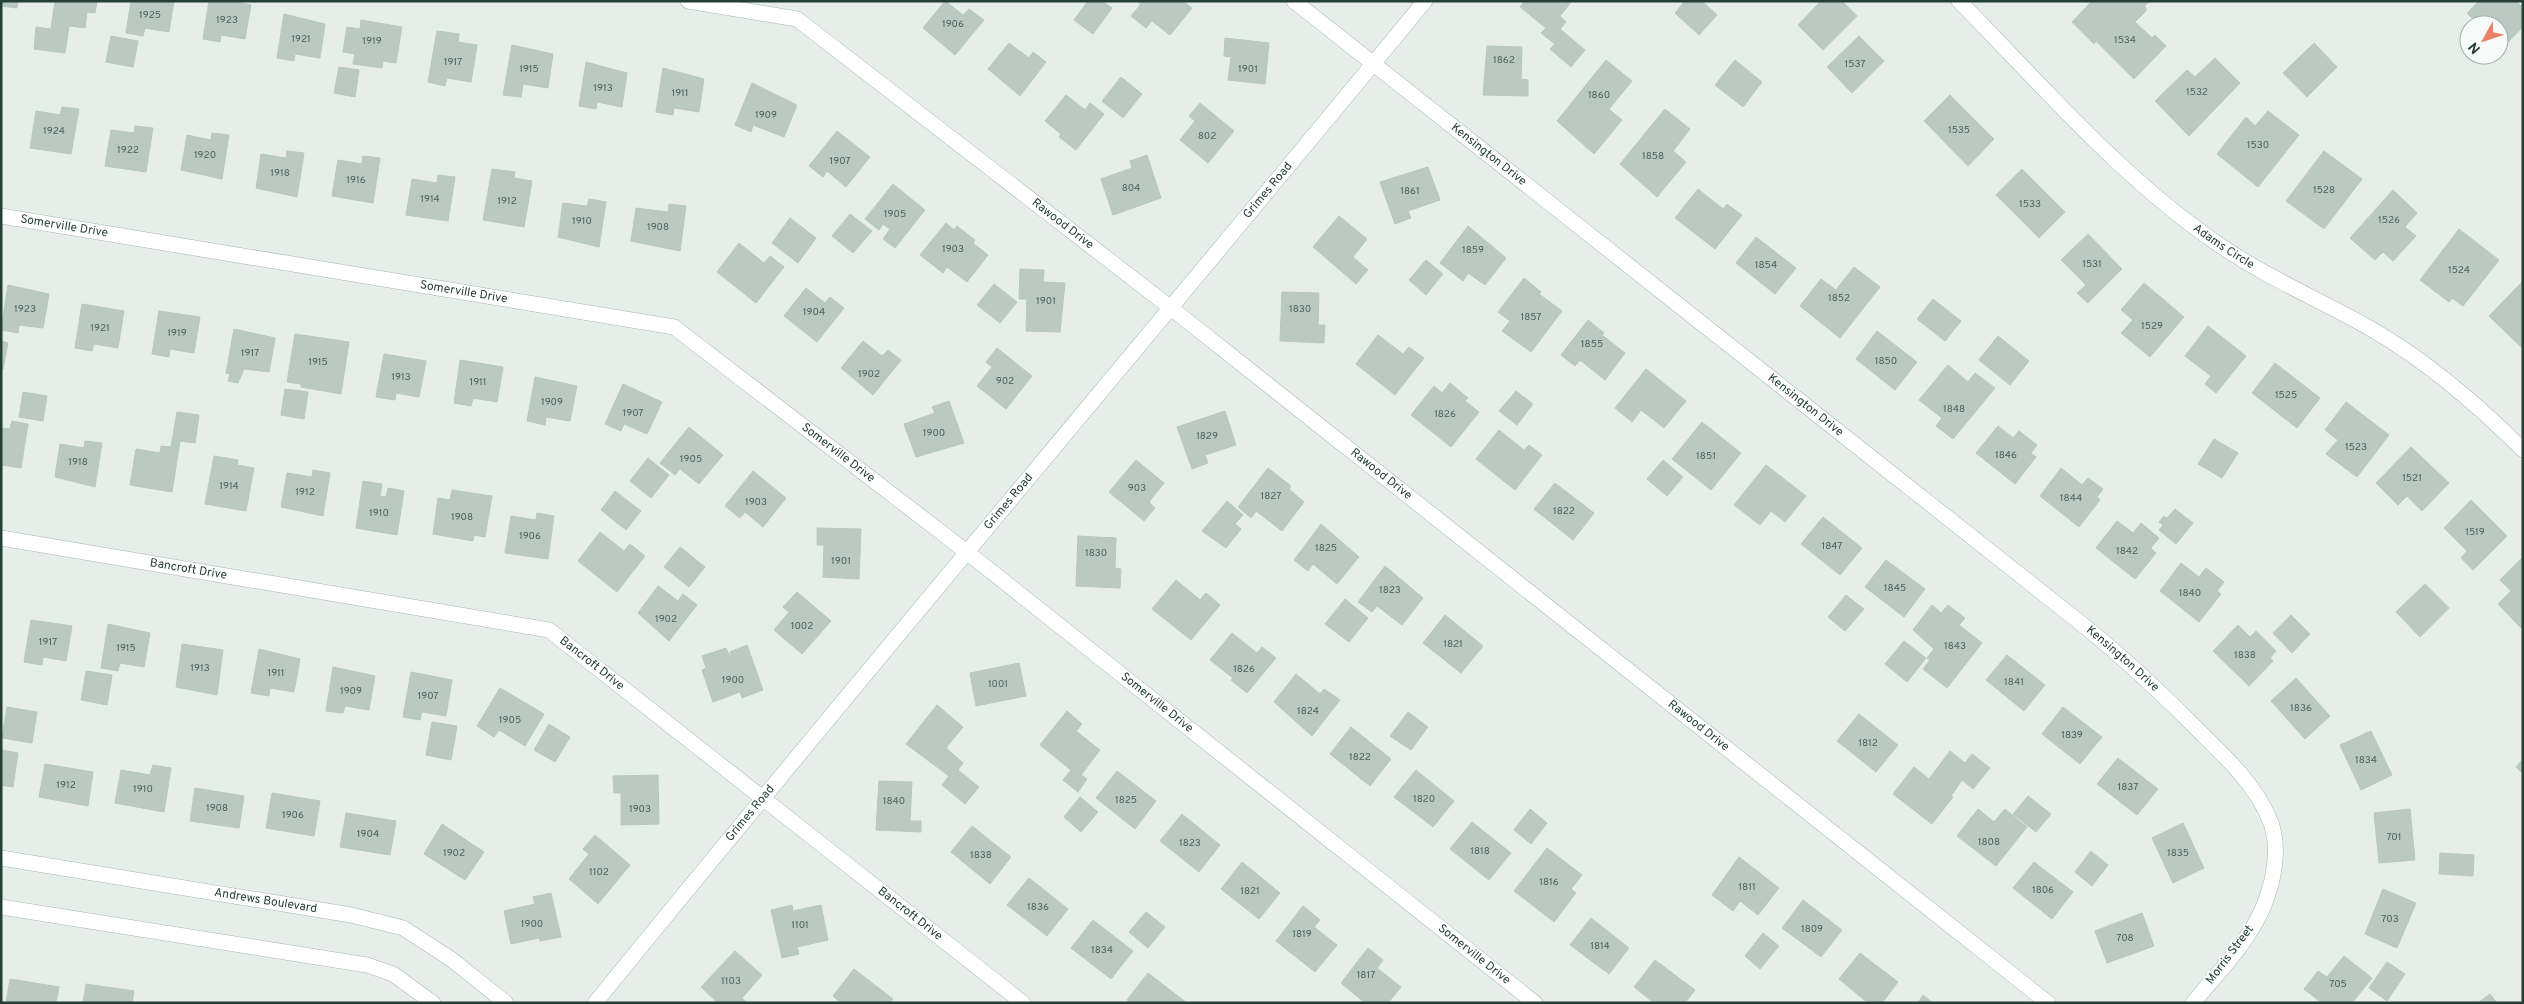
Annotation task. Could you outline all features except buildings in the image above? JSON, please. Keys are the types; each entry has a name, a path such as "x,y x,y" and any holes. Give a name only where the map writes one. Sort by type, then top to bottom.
{"street":[{"name":"Rawood Drive","path":"688,1 797,19 1171,308 2048,1003"},
{"name":"Kensington Drive","path":"1294,1 2116,651 2219,751 2246,780 2271,824 2275,848"},
{"name":"Grimes Road","path":"595,1003 763,797 968,554 1425,1"},
{"name":"Adams Circle","path":"1959,1 2137,182 2177,215 2221,246 2274,279 2372,330 2404,350 2470,400 2523,450"},
{"name":"Somerville Drive","path":"1,216 674,327 968,554 1535,1003"},
{"name":"Bancroft Drive","path":"1,538 549,630 1023,1003"},
{"name":"Morris Street","path":"2193,1003 2248,934 2260,914 2274,874 2275,848"},
{"name":"Andrews Boulevard","path":"1,858 351,915 403,928 451,958 506,1003"},
{"path":"1,907 367,965 393,974 433,1003"}]}
